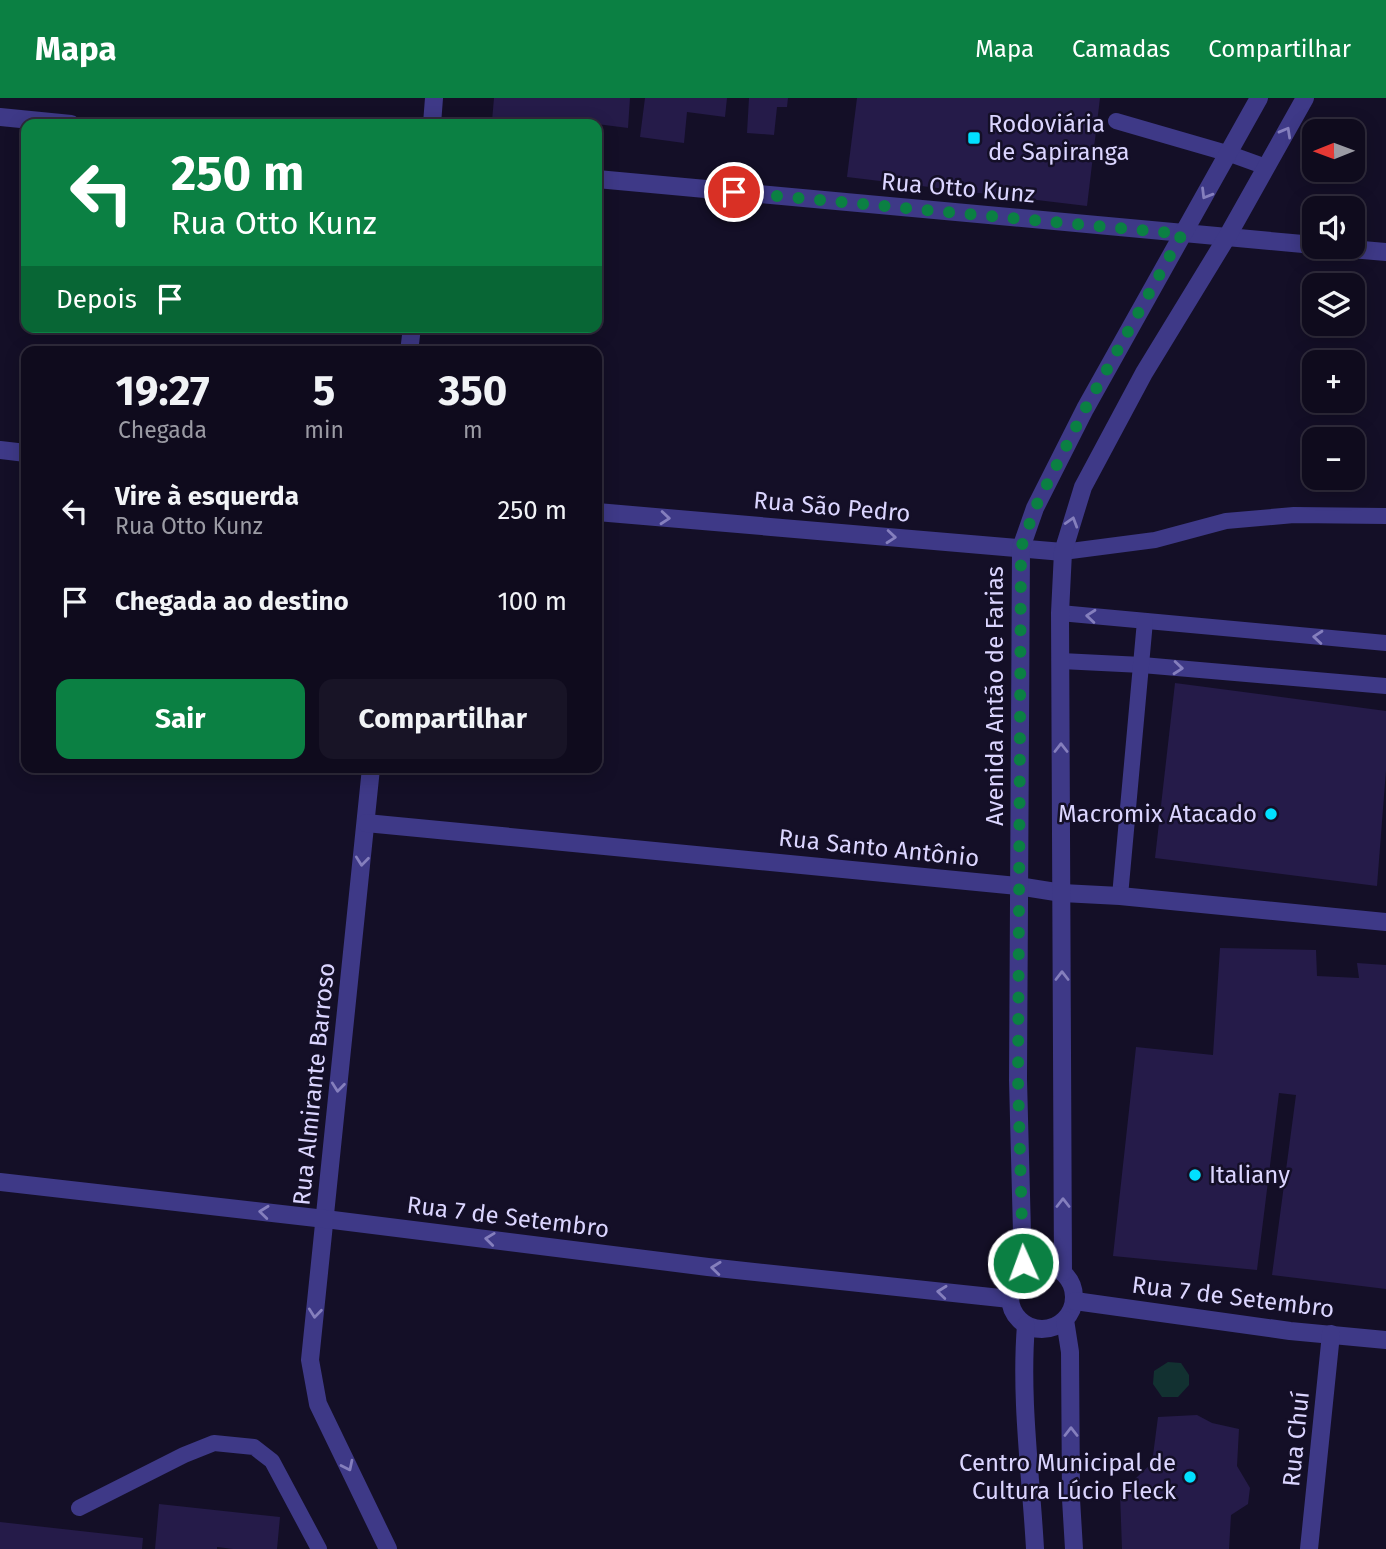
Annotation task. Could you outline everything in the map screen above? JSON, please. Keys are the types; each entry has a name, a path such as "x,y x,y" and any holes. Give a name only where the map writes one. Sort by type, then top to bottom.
{"street":[{"path":"432,119 434,98"},
{"name":"Avenida Antão de Farias","path":"1023,1271 1018,1080 1021,548 1035,508 1085,409 1259,98"},
{"path":"1063,1272 1060,613 1063,552 1083,487 1144,373 1227,237 1305,98"},
{"path":"0,117 21,119"},
{"name":"Rua Otto Kunz","path":"602,179 1302,244"},
{"path":"1365,250 1386,252"},
{"path":"0,450 21,452"},
{"name":"Rua São Pedro","path":"602,512 1063,552"},
{"name":"Rua Almirante Barroso","path":"371,773 310,1360 318,1404 388,1549"},
{"name":"Rua Santo Antônio","path":"366,823 1018,886 1062,893 1120,896 1386,922"},
{"name":"Rua 7 de Setembro","path":"0,1182 708,1267 1010,1299"},
{"path":"1033,1265 1054,1266 1063,1272 1074,1290 1072,1311 1057,1326 1036,1329 1026,1325 1012,1309 1011,1288 1016,1278 1033,1265"},
{"name":"Rua 7 de Setembro","path":"1075,1301 1290,1331 1386,1340"},
{"path":"1065,1320 1070,1352 1074,1549"},
{"path":"1026,1325 1026,1413 1035,1549"},
{"name":"Rua Chuí","path":"1309,1549 1331,1335"}],"lane":[{"path":"1116,121 1266,167"},
{"path":"1063,552 1155,540 1226,521 1294,515 1386,516"},
{"path":"1060,613 1386,643"},
{"path":"1120,896 1145,621"},
{"path":"1061,661 1386,686"},
{"path":"79,1508 184,1455 214,1443 254,1447 272,1461 319,1549"}],"green space":[{"path":"1168,1362 1181,1363 1189,1375 1189,1385 1178,1397 1162,1397 1153,1384 1154,1371"}],"building":[{"path":"494,98 630,98 628,128 602,125 602,119 492,119"},
{"path":"645,98 727,98 725,117 687,112 684,143 640,137"},
{"path":"749,98 788,98 787,107 777,107 774,135 747,133"},
{"name":"Rodoviária de Sapiranga","path":"857,98 1100,98 1087,206 847,177"},
{"name":"Macromix Atacado","path":"1175,683 1386,711 1386,770 1377,886 1155,858"},
{"name":"Italiany","path":"1220,948 1316,950 1317,976 1359,978 1357,963 1386,965 1386,1289 1272,1275 1296,1095 1279,1093 1257,1270 1113,1256 1136,1047 1213,1055"},
{"name":"Centro Municipal de Cultura Lúcio Fleck","path":"1197,1415 1212,1423 1239,1429 1237,1466 1250,1488 1248,1504 1231,1515 1229,1549 1122,1549 1120,1493 1152,1463 1158,1417"},
{"path":"159,1504 280,1517 277,1549 155,1549"},
{"path":"0,1522 143,1538 142,1549 0,1549"}],"place":[{"name":"Rodoviária de Sapiranga","path":"974,138"},
{"name":"Macromix Atacado","path":"1271,814"},
{"name":"Italiany","path":"1195,1175"},
{"name":"Centro Municipal de Cultura Lúcio Fleck","path":"1190,1477"}],"route":[{"path":"734,192 1182,234 1085,409 1035,508 1021,548 1018,1080 1023,1263"}]}
